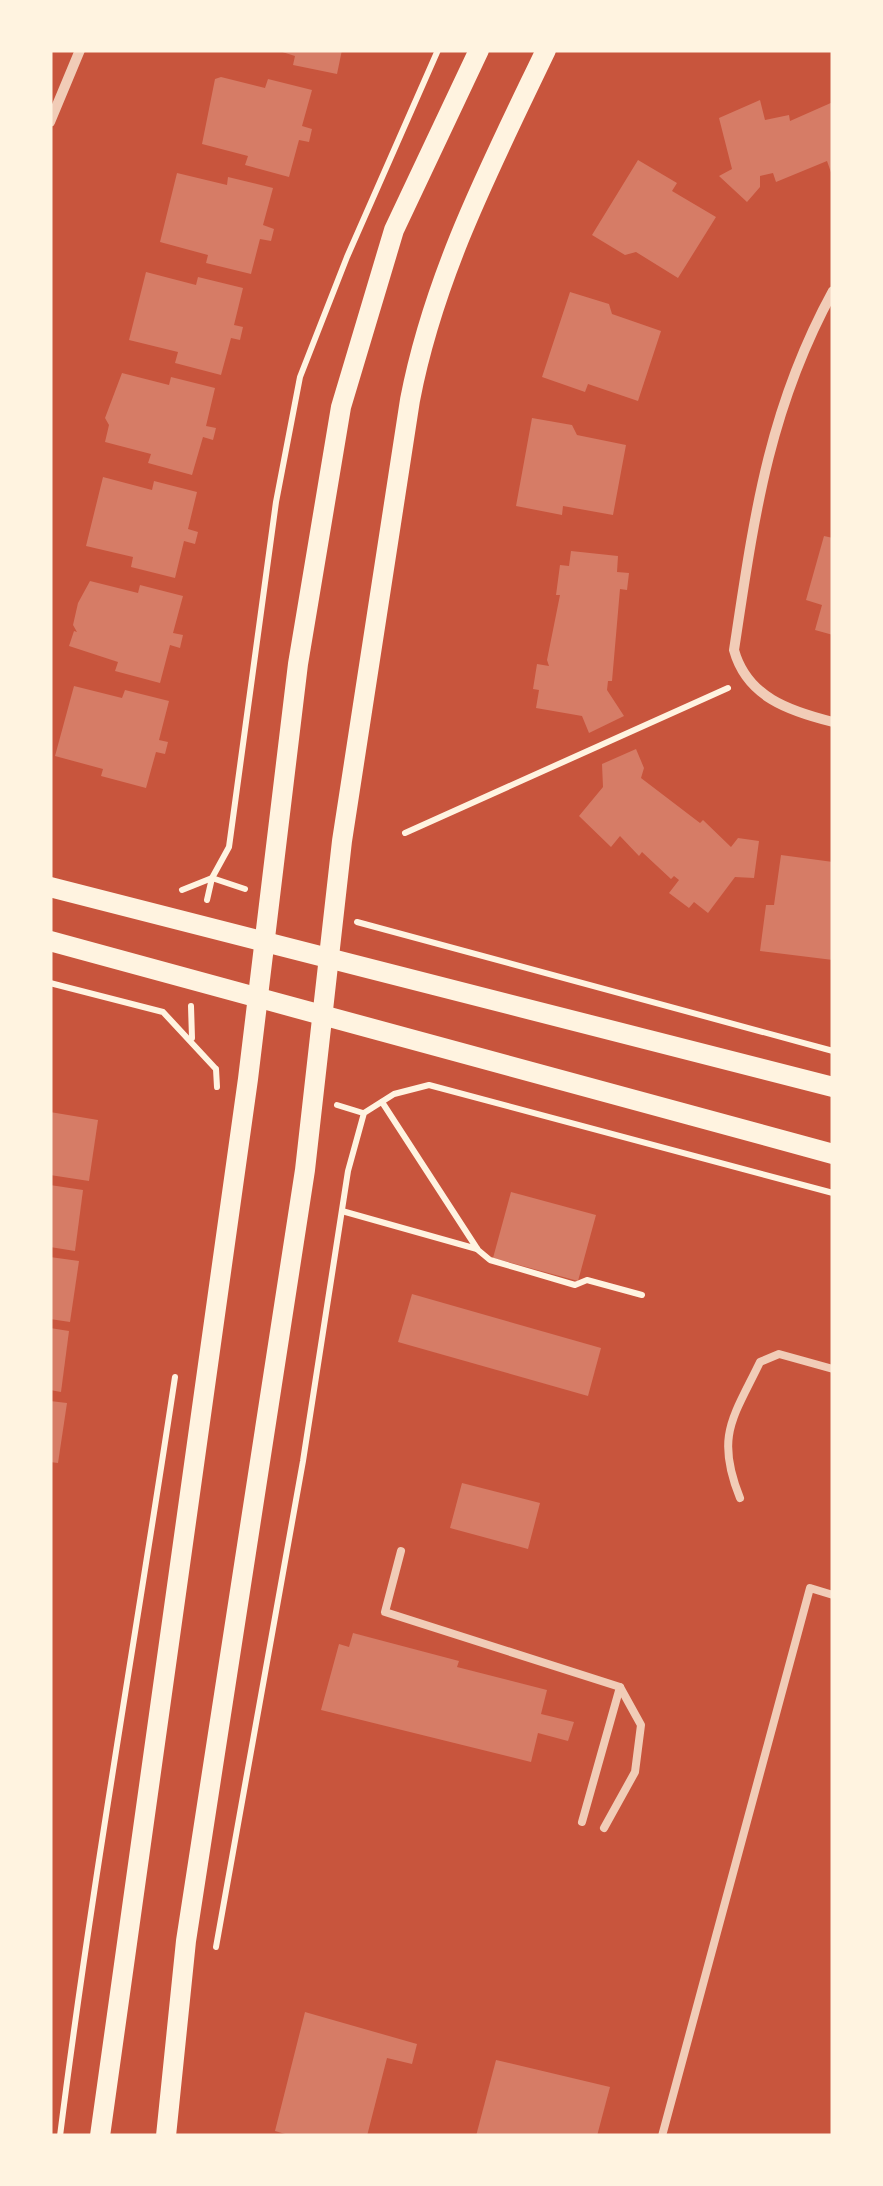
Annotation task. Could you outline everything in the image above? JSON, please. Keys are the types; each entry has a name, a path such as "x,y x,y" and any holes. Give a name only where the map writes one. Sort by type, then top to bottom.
{"main road":[{"path":"100,2136 298,664 341,408 394,230 479,50"},
{"path":"166,2136 186,1941 306,1170 370,650 419,352 450,254 546,50"},
{"path":"50,887 833,1087"},
{"path":"50,941 833,1154"}],"street":[{"path":"50,122 80,50"},
{"path":"833,291 793,368 758,485 734,650 748,680 794,712 833,722"}],"lane":[{"path":"740,1498 726,1462 730,1426 760,1362 779,1354 833,1369"},
{"path":"401,1550 386,1612 620,1688 641,1725 636,1772 604,1828"},
{"path":"662,2136 810,1588 833,1594"},
{"path":"582,1822 620,1688"}],"path":[{"path":"405,833 748,680"},
{"path":"371,925 833,1051"},
{"path":"50,983 164,1012 192,1038 216,1069 224,1072"},
{"path":"192,1024 192,1038"},
{"path":"216,1069 217,1094"},
{"path":"213,1964 303,1461 342,1211 357,1130 364,1113 428,1085 833,1193"},
{"path":"382,1102 478,1250 490,1260 575,1284 587,1280 642,1295"},
{"path":"342,1211 478,1250"},
{"path":"60,2136 93,1878 130,1673 177,1363"}],"building":[{"path":"276,50 342,50 337,74 293,65 295,56"},
{"path":"221,77 265,88 268,79 312,90 302,126 312,129 309,142 299,140 289,177 245,165 248,156 202,144 215,79"},
{"path":"760,100 765,120 789,115 790,121 833,102 833,178 827,161 776,182 773,173 760,176 760,187 747,202 719,176 732,169 719,118"},
{"path":"638,160 677,183 672,191 716,217 678,278 636,252 625,255 592,235"},
{"path":"177,173 227,185 228,177 273,188 263,225 274,229 271,241 260,239 251,274 206,263 208,255 160,242"},
{"path":"146,272 196,285 198,277 243,288 234,325 243,327 240,340 231,338 221,375 175,363 178,352 129,340"},
{"path":"570,292 609,304 612,314 661,331 638,401 588,384 585,392 542,377"},
{"path":"122,373 169,385 171,377 215,388 206,426 216,428 213,440 203,437 192,475 148,463 151,454 105,442 109,425 105,418"},
{"path":"532,418 572,425 577,435 626,445 613,515 563,506 562,515 516,506"},
{"path":"103,477 152,490 154,481 197,492 188,529 198,532 195,544 184,541 175,578 131,567 133,557 86,546"},
{"path":"824,536 833,538 833,635 815,630 822,605 806,600"},
{"path":"571,551 618,556 617,572 629,573 627,590 620,589 612,681 608,681 607,690 624,716 589,733 582,716 536,708 539,690 533,689 537,664 549,666 560,595 556,595 560,565 569,566"},
{"path":"90,581 138,593 140,585 183,596 173,633 183,635 180,648 170,645 160,683 115,671 118,662 69,646 74,631 77,632 73,625 78,603"},
{"path":"74,686 122,698 125,690 169,701 159,740 168,742 165,754 156,752 146,788 101,776 103,769 55,756"},
{"path":"636,749 644,768 641,778 700,823 703,820 731,847 738,838 759,841 754,878 735,877 708,913 694,902 689,908 669,893 679,880 674,876 671,879 642,852 639,856 620,836 611,847 579,816 603,787 602,764"},
{"path":"781,855 833,862 833,960 760,951 766,905 774,905"},
{"path":"50,1112 98,1120 89,1181 50,1175"},
{"path":"50,1185 83,1190 75,1251 50,1247"},
{"path":"511,1192 596,1215 578,1281 493,1258"},
{"path":"50,1257 79,1261 70,1322 50,1319"},
{"path":"412,1294 601,1348 588,1396 398,1342"},
{"path":"50,1328 69,1331 61,1392 50,1390"},
{"path":"50,1401 67,1403 58,1463 50,1462"},
{"path":"462,1483 540,1503 528,1549 450,1528"},
{"path":"353,1633 459,1661 457,1667 547,1690 541,1714 574,1722 568,1741 538,1733 531,1762 321,1710 339,1644 349,1647"},
{"path":"305,2012 417,2044 412,2064 387,2058 367,2136 292,2136 275,2131"},
{"path":"496,2060 610,2087 597,2136 476,2136"}]}
